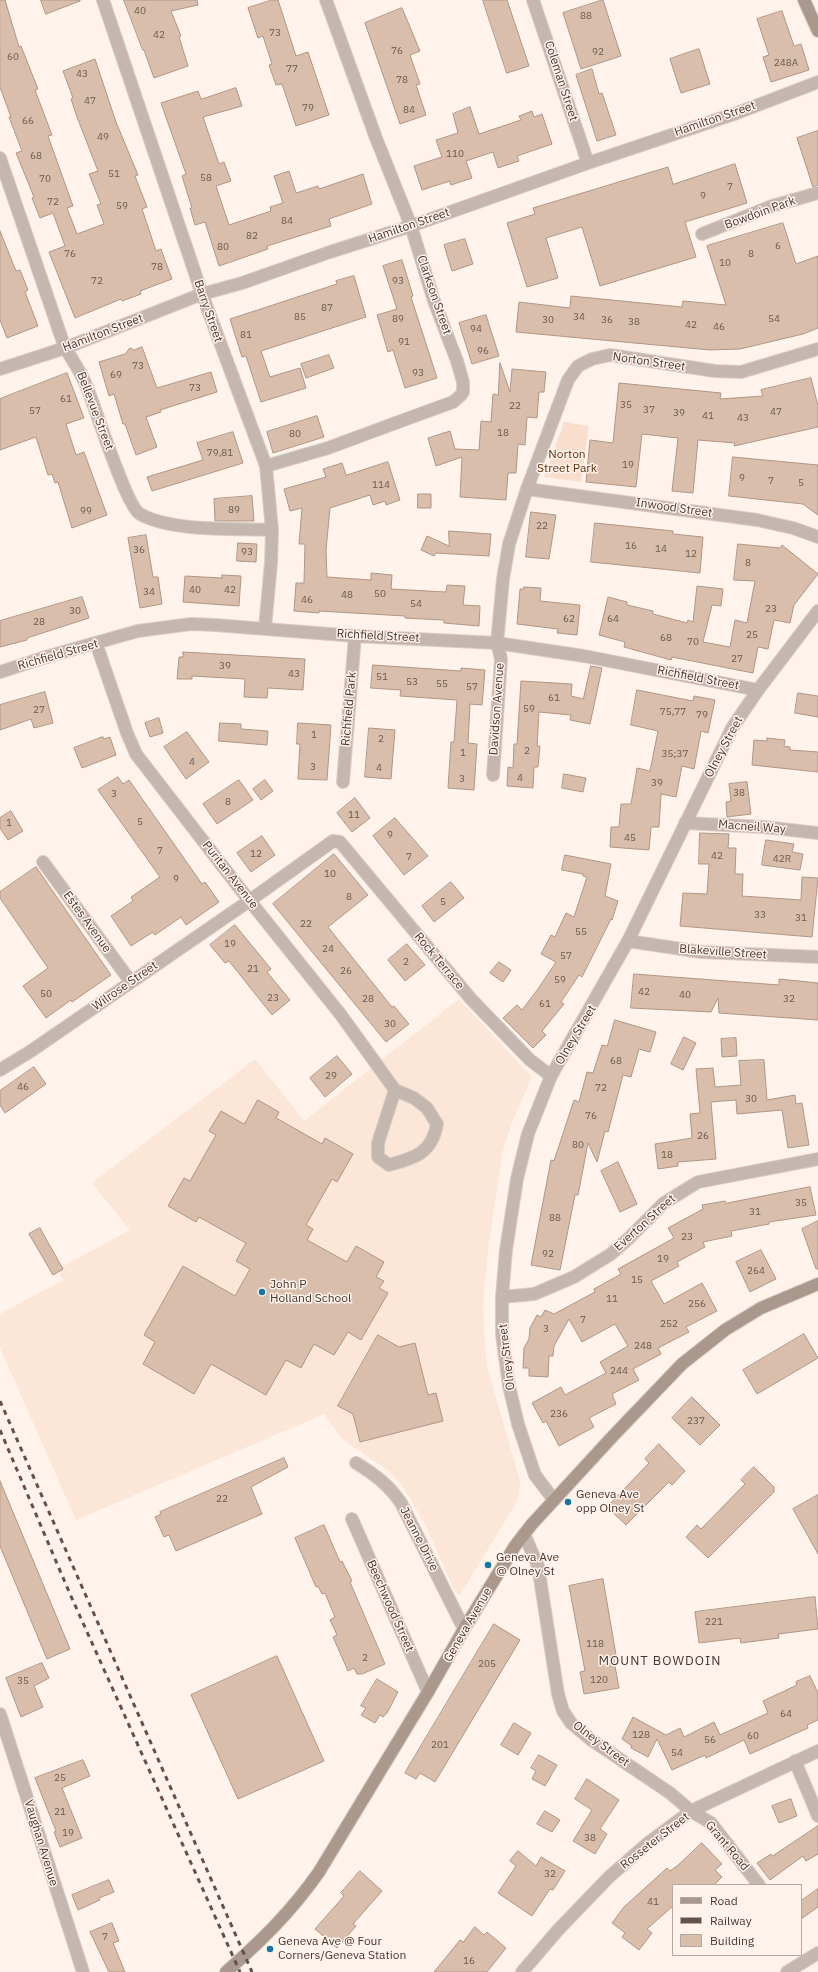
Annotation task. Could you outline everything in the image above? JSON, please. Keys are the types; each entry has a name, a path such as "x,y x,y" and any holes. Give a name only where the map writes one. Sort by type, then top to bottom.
{"main road":[{"path":"804,0 818,31"},
{"name":"Geneva Avenue","path":"226,1972 276,1927 300,1900 341,1837 464,1629 524,1534 612,1436 682,1364 725,1330 761,1308 818,1284"}],"street":[{"name":"Barry Street","path":"104,0 202,294 266,466 272,530 271,563 265,628"},
{"name":"Clarkson Street","path":"266,466 328,448 453,402 463,392 463,382 457,361 434,301 411,226 376,138 326,0"},
{"name":"Coleman Street","path":"533,0 588,163"},
{"name":"Hamilton Street","path":"0,369 65,348 202,294 411,226 588,163 737,113 818,82"},
{"name":"Bellevue Street","path":"0,158 65,348 77,366 87,386 125,491 138,513 164,524 272,530"},
{"name":"Bowdoin Park","path":"702,234 772,206 818,193"},
{"name":"Norton Street","path":"497,643 503,579 510,544 527,489 568,380 578,366 592,359 610,355 715,371 741,372 818,349"},
{"name":"Inwood Street","path":"527,489 757,520 793,528 818,537"},
{"name":"Olney Street","path":"554,1500 535,1475 518,1424 509,1386 502,1334 502,1297 506,1250 517,1179 528,1134 551,1076 628,941 732,728 758,690 818,611"},
{"name":"Richfield Street","path":"0,672 49,656 138,631 163,626 215,625 355,636 497,643 584,656 758,690"},
{"name":"Richfield Park","path":"343,782 355,636"},
{"name":"Puritan Avenue","path":"96,643 127,733 136,754 249,901 341,1015 395,1090"},
{"name":"Davidson Avenue","path":"493,775 501,659 497,643"},
{"name":"Macneil Way","path":"685,823 764,826 818,833"},
{"name":"Wilrose Street","path":"0,1070 31,1051 249,901 333,841"},
{"name":"Rock Terrace","path":"333,841 340,842 471,999 530,1060 551,1076"},
{"name":"Estes Avenue","path":"44,862 131,982"},
{"name":"Blakeville Street","path":"628,941 701,952 818,956"},
{"path":"395,1090 414,1098 427,1108 437,1124 435,1137 427,1148 416,1156 389,1165 378,1157 378,1143 395,1090"},
{"name":"Everton Street","path":"502,1297 534,1294 574,1278 617,1249 664,1203 698,1182 818,1159"},
{"name":"Jeanne Drive","path":"356,1462 377,1476 391,1488 401,1503 417,1532 464,1629"},
{"name":"Beechwood Street","path":"352,1519 428,1692"},
{"name":"Olney Street","path":"524,1534 538,1566 558,1694 563,1711 571,1723 590,1739 670,1793 692,1811"},
{"name":"Vaughan Avenue","path":"0,1714 83,1972"},
{"name":"Rosseter Street","path":"522,1972 558,1930 609,1877 648,1844 692,1811 818,1751"},
{"path":"796,1761 818,1816"},
{"name":"Grant Road","path":"692,1811 711,1823 759,1884"},
{"path":"787,1972 818,1953"}],"shaded area":[{"name":"John P Holland School","path":"459,999 532,1077 513,1120 502,1154 488,1250 483,1305 485,1350 488,1370 520,1481 519,1495 513,1508 460,1595 455,1592 426,1526 402,1485 386,1469 342,1439 324,1414 76,1520 0,1348 0,1314 63,1280 58,1269 130,1230 92,1183 255,1059 304,1121"}],"green space":[{"name":"Norton Street Park","path":"564,422 589,426 581,482 544,477"}],"building":[{"path":"0,0 5,0 19,47 21,46 38,89 35,90 52,135 48,136 73,206 67,208 77,234 104,224 97,205 101,204 89,174 98,171 77,117 71,99 73,98 63,71 95,59 116,122 138,175 135,176 147,207 142,209 156,251 161,249 172,279 140,291 141,294 122,301 121,299 75,318 49,252 65,246 53,213 40,218 32,198 34,197 16,153 22,151 9,117 11,117 0,87"},
{"path":"41,0 80,0 80,1 46,14"},
{"path":"124,0 197,0 198,5 171,11 181,36 179,37 188,66 154,78"},
{"path":"272,0 278,0 296,56 308,52 329,115 296,126 282,84 276,85 269,65 272,64 263,36 258,38 248,8"},
{"path":"483,0 507,0 529,66 507,73"},
{"path":"603,0 621,56 581,69 563,13"},
{"path":"402,8 420,51 410,55 420,84 416,85 426,115 400,124 365,23"},
{"path":"782,11 794,46 801,44 809,70 771,82 763,57 769,55 757,19"},
{"path":"699,49 710,84 681,93 670,59"},
{"path":"592,69 599,94 602,93 616,135 597,141 576,75"},
{"path":"236,88 242,106 203,117 219,164 224,162 231,181 216,186 229,225 271,211 270,207 283,203 274,176 289,171 296,193 318,186 319,189 363,174 372,204 329,219 331,226 267,246 268,249 219,266 205,222 195,225 190,208 192,208 182,176 186,174 161,103 198,91 201,99"},
{"path":"470,107 479,134 521,120 519,116 532,111 534,117 542,114 552,144 517,156 519,161 498,168 493,152 466,161 472,178 451,185 450,181 422,190 414,166 442,157 436,140 458,133 453,114"},
{"path":"818,131 818,186 813,187 797,138"},
{"path":"735,164 747,203 685,222 696,257 600,286 582,227 546,238 558,278 527,287 507,223 535,214 533,208 668,167 673,184"},
{"path":"783,223 796,264 818,256 818,328 803,334 740,349 710,350 516,332 519,302 570,308 571,296 682,307 683,301 726,305 707,246"},
{"path":"0,231 16,271 20,270 28,290 25,292 38,326 7,338 0,320"},
{"path":"465,239 473,264 452,271 444,245"},
{"path":"402,260 413,296 411,297 437,378 405,388 393,350 388,352 377,315 397,309 383,266"},
{"path":"354,276 366,317 261,351 270,377 300,368 306,388 261,402 246,356 242,357 230,319 337,284 336,281"},
{"path":"486,315 499,356 472,364 459,323"},
{"path":"142,347 157,388 211,372 217,392 160,410 161,412 146,417 157,447 136,455 125,424 123,424 114,394 109,396 99,362 125,354 130,348 134,350"},
{"path":"329,355 334,368 306,378 301,364"},
{"path":"500,363 510,392 512,369 546,372 544,392 539,392 537,418 527,417 525,445 518,444 516,473 508,473 506,500 460,497 462,457 436,466 428,438 450,431 455,449 479,450 481,421 491,422 493,394 498,395"},
{"path":"67,373 84,418 66,424 76,455 84,452 107,515 72,528 58,482 55,483 52,474 48,475 36,437 0,450 0,399"},
{"path":"811,378 818,406 818,427 734,446 735,443 698,440 693,493 672,491 678,438 642,434 636,487 586,482 590,440 613,443 619,383 721,393 720,399 763,396 761,390"},
{"path":"317,416 324,437 273,453 267,432"},
{"path":"233,432 243,463 152,491 147,477 203,460 197,443"},
{"path":"733,457 818,465 818,515 803,504 729,496"},
{"path":"388,462 400,500 386,505 385,501 373,505 370,495 330,508 326,550 327,577 371,580 371,573 392,575 391,589 446,592 447,585 465,586 463,605 480,606 479,626 444,623 444,620 405,618 405,616 294,611 296,583 304,583 305,544 299,544 302,508 290,511 284,489 326,477 323,469 342,463 346,475"},
{"path":"418,494 431,494 431,508 418,508"},
{"path":"252,496 254,521 215,521 214,499"},
{"path":"531,512 556,515 549,559 526,557"},
{"path":"595,523 673,531 673,534 703,537 700,573 591,562"},
{"path":"449,531 491,534 489,556 436,553 434,556 421,550 427,536 449,546"},
{"path":"146,535 153,577 158,577 162,604 140,608 128,538"},
{"path":"238,543 257,544 256,562 237,561"},
{"path":"738,544 780,548 782,545 818,574 794,605 790,623 774,620 768,649 758,647 753,673 672,657 671,660 624,647 625,642 599,635 608,597 627,602 627,605 653,611 653,614 687,623 688,620 693,622 697,586 723,589 721,606 712,605 703,642 730,647 735,620 747,623 755,581 734,580"},
{"path":"222,575 241,576 239,606 183,602 185,576 222,578"},
{"path":"524,587 541,588 540,601 580,605 577,635 557,633 558,629 517,624 520,589 524,589"},
{"path":"82,597 89,618 27,638 27,640 0,647 0,621"},
{"path":"183,652 305,659 303,690 268,688 267,698 244,697 245,679 192,676 192,679 177,679 179,657 183,657"},
{"path":"373,665 461,671 461,668 485,670 482,705 470,704 468,743 477,744 474,790 448,788 451,742 454,742 457,700 400,696 401,690 371,688"},
{"path":"591,666 602,668 590,724 570,720 571,715 539,712 537,746 540,746 538,767 534,767 533,788 507,786 508,767 513,768 514,744 517,744 521,681 572,684 571,696 583,699"},
{"path":"637,690 693,701 694,696 715,700 708,733 701,731 694,769 682,766 676,797 661,794 659,827 651,827 649,850 610,847 611,827 619,827 621,804 631,804 637,768 650,771 658,731 631,725"},
{"path":"45,692 53,723 34,728 31,719 0,730 0,705"},
{"path":"798,693 818,696 818,717 795,713"},
{"path":"159,718 163,733 150,737 145,723"},
{"path":"220,723 241,724 241,729 268,731 267,745 219,741"},
{"path":"298,723 331,725 327,780 298,779 300,744 297,744"},
{"path":"369,728 395,730 391,779 365,777"},
{"path":"187,732 209,762 186,779 164,747"},
{"path":"103,737 104,739 110,737 116,755 82,768 74,748"},
{"path":"767,738 785,740 784,746 790,747 790,750 818,752 818,772 752,765 754,740 767,741"},
{"path":"564,774 586,778 583,792 562,788"},
{"path":"118,777 123,784 129,780 202,884 205,882 219,902 186,925 181,917 155,935 153,932 131,946 111,916 133,901 131,897 160,877 98,790"},
{"path":"239,780 253,800 217,824 203,804"},
{"path":"265,780 273,791 261,800 253,789"},
{"path":"747,782 751,814 727,817 726,802 731,801 729,784"},
{"path":"355,798 370,818 352,832 337,813"},
{"path":"11,811 23,831 8,840 0,828 0,818"},
{"path":"395,818 428,856 404,875 373,836"},
{"path":"700,833 729,834 728,848 736,848 735,874 743,874 742,896 801,900 802,877 818,878 812,937 680,926 683,893 707,894 709,864 699,864"},
{"path":"262,836 275,855 251,872 237,853"},
{"path":"766,840 794,844 792,852 803,854 800,870 762,865"},
{"path":"334,854 368,895 328,927 392,1007 394,1006 409,1024 386,1042 273,904"},
{"path":"565,855 611,864 605,896 618,901 612,920 611,919 582,977 579,975 561,1002 564,1004 542,1031 546,1035 533,1048 503,1018 517,1005 522,1010 538,989 556,962 541,954 551,935 555,937 566,913 574,917 587,877 583,876 583,874 562,870"},
{"path":"36,867 111,975 72,1002 71,1000 46,1018 23,986 48,968 0,898 0,892"},
{"path":"451,882 464,898 434,922 422,906"},
{"path":"235,925 271,969 267,972 290,1000 272,1015 229,961 225,963 210,945"},
{"path":"407,944 425,965 405,981 388,960"},
{"path":"499,962 511,970 503,982 490,973"},
{"path":"634,974 779,985 779,979 818,983 818,1020 719,1013 718,998 711,1012 631,1008"},
{"path":"615,1020 656,1032 650,1052 639,1049 631,1077 623,1075 608,1132 605,1131 597,1162 588,1143 578,1195 575,1195 560,1270 531,1265 551,1160 554,1161 574,1100 579,1102 587,1072 593,1073 602,1045 607,1046"},
{"path":"684,1037 696,1043 683,1070 671,1064"},
{"path":"736,1038 737,1056 722,1057 721,1039"},
{"path":"337,1056 352,1074 325,1097 310,1078"},
{"path":"764,1060 767,1100 795,1095 796,1104 802,1103 809,1145 788,1148 782,1110 737,1114 736,1100 711,1102 716,1159 678,1162 678,1166 658,1169 655,1144 692,1138 690,1114 700,1113 696,1069 713,1068 715,1087 741,1085 739,1061"},
{"path":"34,1067 46,1084 5,1113 0,1105 0,1091"},
{"path":"258,1100 279,1112 276,1118 322,1144 325,1138 353,1154 337,1182 332,1179 306,1225 313,1229 307,1240 347,1262 356,1246 384,1262 376,1277 384,1281 379,1288 388,1293 361,1340 348,1332 334,1355 314,1344 301,1368 286,1360 266,1395 211,1364 194,1394 143,1364 155,1342 144,1335 183,1266 235,1296 250,1269 236,1261 246,1243 199,1217 196,1222 168,1206 184,1178 190,1181 216,1135 209,1131 221,1111 244,1124"},
{"path":"618,1162 637,1204 620,1212 601,1171"},
{"path":"810,1187 816,1215 769,1222 769,1224 731,1231 732,1236 703,1242 705,1247 677,1262 679,1266 651,1281 664,1304 702,1283 717,1311 686,1327 689,1332 658,1348 661,1354 633,1369 639,1380 612,1394 616,1404 589,1418 594,1427 559,1446 546,1421 543,1423 532,1403 561,1387 565,1395 606,1373 600,1362 628,1346 615,1324 582,1342 569,1319 554,1346 553,1356 549,1356 548,1377 529,1376 529,1368 523,1368 524,1348 529,1339 530,1328 537,1315 541,1317 545,1310 554,1314 595,1292 594,1289 621,1274 618,1269 674,1238 668,1228 703,1209 702,1205 725,1201 726,1203"},
{"path":"818,1221 818,1269 816,1269 802,1229"},
{"path":"40,1228 63,1269 53,1275 29,1234"},
{"path":"761,1250 776,1279 750,1292 736,1262"},
{"path":"804,1334 818,1358 757,1394 743,1370"},
{"path":"378,1335 399,1347 415,1343 428,1395 436,1393 443,1421 360,1442 353,1414 338,1406"},
{"path":"692,1397 720,1425 700,1445 672,1418"},
{"path":"659,1444 685,1471 672,1485 669,1482 626,1525 607,1507 649,1463 645,1459"},
{"path":"284,1458 288,1467 251,1487 262,1514 176,1551 169,1535 164,1537 155,1517 161,1514 160,1512"},
{"path":"754,1467 774,1487 774,1492 708,1558 686,1537 697,1525 701,1529 745,1484 741,1480"},
{"path":"0,1481 70,1649 47,1659 0,1546"},
{"path":"818,1495 818,1554 793,1509"},
{"path":"324,1525 340,1562 342,1561 352,1581 350,1582 385,1664 362,1674 357,1674 354,1668 348,1671 333,1637 337,1635 330,1620 335,1617 325,1593 322,1594 318,1586 316,1587 295,1538"},
{"path":"603,1579 616,1655 613,1655 619,1688 584,1694 580,1672 585,1671 569,1586"},
{"path":"815,1597 818,1629 778,1634 779,1638 741,1643 740,1638 699,1643 695,1612"},
{"path":"494,1624 520,1640 435,1782 420,1773 416,1779 405,1773"},
{"path":"277,1656 324,1761 238,1799 191,1695"},
{"path":"42,1663 49,1678 34,1686 43,1707 21,1717 6,1678"},
{"path":"810,1676 818,1693 818,1720 807,1725 808,1728 750,1754 744,1740 706,1758 705,1755 672,1770 657,1739 648,1757 631,1748 632,1746 622,1739 633,1717 666,1735 680,1728 684,1737 714,1722 720,1735 768,1713 763,1701 797,1685 796,1682"},
{"path":"377,1679 398,1692 387,1713 383,1717 380,1715 375,1723 361,1715 366,1708 361,1706"},
{"path":"514,1723 531,1733 518,1755 501,1745"},
{"path":"539,1755 557,1765 545,1786 532,1779 536,1771 531,1768"},
{"path":"83,1760 90,1776 62,1788 82,1838 60,1847 54,1832 56,1831 35,1778"},
{"path":"587,1779 619,1800 600,1829 607,1834 595,1854 573,1841 592,1810 575,1799"},
{"path":"791,1799 797,1816 779,1823 772,1806"},
{"path":"545,1811 560,1820 552,1832 537,1824"},
{"path":"818,1826 818,1854 806,1861 803,1856 770,1880 757,1863 771,1854 772,1856"},
{"path":"702,1843 722,1864 715,1870 722,1877 715,1884 672,1884 672,1907 647,1929 652,1933 639,1950 622,1937 625,1933 612,1923 624,1907 667,1868 670,1871"},
{"path":"518,1851 536,1866 541,1857 565,1871 553,1890 550,1889 532,1916 498,1893 516,1866 510,1861"},
{"path":"360,1871 382,1891 353,1924 356,1926 337,1948 315,1929 344,1896 341,1893"},
{"path":"109,1880 114,1892 99,1898 100,1900 78,1910 72,1895"},
{"path":"818,1889 818,1907 802,1918 802,1900"},
{"path":"112,1923 119,1941 113,1943 125,1972 109,1972 90,1932"},
{"path":"475,1927 484,1935 487,1932 506,1948 487,1972 434,1972 460,1940 463,1942"}],"railway":[{"path":"0,1401 252,1972"},
{"path":"0,1430 70,1594 240,1972"}],"place":[{"name":"John P Holland School","path":"262,1292"},
{"name":"Geneva Ave opp Olney St","path":"568,1502"},
{"name":"Geneva Ave @ Olney St","path":"488,1565"},
{"name":"Geneva Ave @ Four Corners/Geneva Station","path":"270,1949"}],"district":[{"name":"MOUNT BOWDOIN","path":"660,1661"}]}
